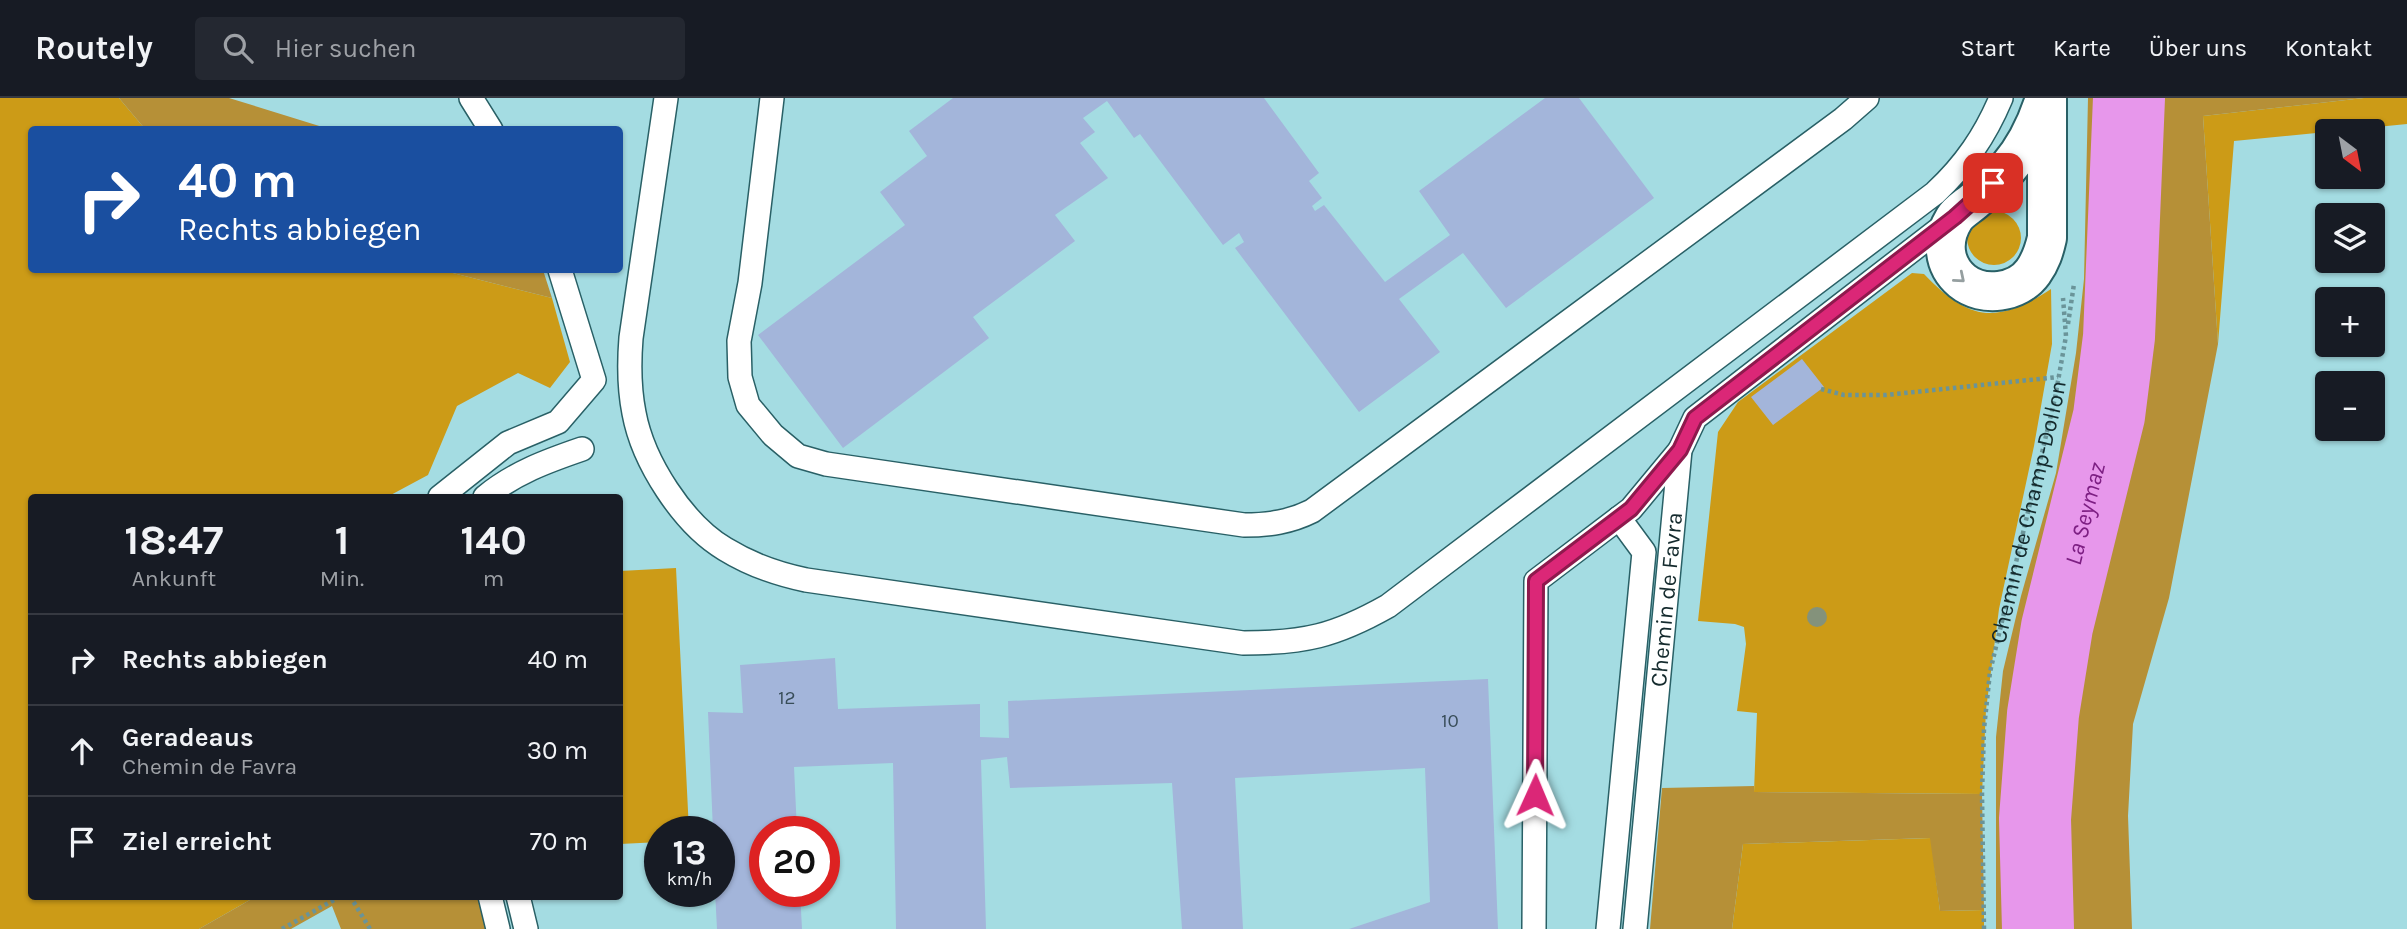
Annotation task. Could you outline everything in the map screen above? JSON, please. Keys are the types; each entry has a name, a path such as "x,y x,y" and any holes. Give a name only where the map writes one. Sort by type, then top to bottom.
{"street":[{"name":"Chemin de Favra","path":"1955,217 2015,159 2037,124 2046,98"},
{"path":"1955,217 1946,236 1945,254 1951,271 1965,284 1985,292 2003,291 2021,284 2032,274 2043,256 2047,238 2046,98"}],"lane":[{"path":"471,98 488,126"},
{"path":"666,98 629,368 634,413 648,456 669,492 688,517 723,548 777,574 1243,643 1301,641 1357,624 1388,606 1935,193 1956,174 1975,150 1988,129 2001,98"},
{"path":"772,98 750,283 739,341 740,377 748,405 773,435 798,456 825,464 1244,525 1264,525 1296,519 1312,511 1843,119 1867,98"},
{"name":"Chemin de Favra","path":"1635,929 1680,450 1695,418 1955,217"},
{"path":"443,494 508,443 558,422 594,380 561,273"},
{"path":"489,494 504,481 544,462 582,449"},
{"path":"1534,929 1536,581 1631,509 1680,450"},
{"path":"1608,929 1644,552 1619,518"},
{"path":"491,900 498,929"},
{"path":"519,900 526,929"}],"path":[{"name":"Chemin de Champ-Dollon","path":"1984,929 1982,794 1984,729 1990,672 2066,336 2062,294"},
{"path":"1821,389 1844,395 1886,395 2058,377"},
{"path":"282,929 334,900"},
{"path":"352,900 370,929"}],"shaded area":[{"path":"0,98 119,98 142,126 28,126 28,273 453,273 552,298 570,362 550,388 518,373 457,406 428,475 393,494 28,494 28,900 250,900 199,929 0,929"},
{"path":"119,98 229,98 319,126 142,126"},
{"path":"2088,98 2364,98 2203,116 2218,344 2169,598 2133,724 2128,816 2132,929 1996,929 1996,737 2003,671 2056,473 2076,353 2084,279"},
{"path":"2364,98 2407,98 2407,124 2385,126 2385,119 2315,119 2315,133 2234,141 2218,344 2203,116"},
{"path":"1994,211 2013,219 2021,238 2013,257 1994,265 1975,257 1967,238 1975,219"},
{"path":"453,273 544,273 552,298"},
{"path":"1912,273 1924,274 1955,301 1984,313 2014,308 2051,289 2052,344 2034,446 1999,609 1986,710 1982,794 1754,792 1757,713 1737,711 1746,644 1744,627 1698,621 1718,432 1738,402"},
{"path":"676,568 688,816 644,816 644,843 623,844 623,571"},
{"path":"1754,786 1754,792 1982,794 1984,910 1940,911 1930,838 1743,844 1732,929 1650,929 1662,788"},
{"path":"1931,838 1940,911 1984,910 1984,929 1732,929 1743,844"},
{"path":"250,900 491,900 498,929 341,929 332,906 291,929 199,929"}],"building":[{"path":"953,98 1264,98 1319,173 1309,181 1322,198 1312,206 1315,211 1324,205 1385,282 1450,235 1419,191 1545,98 1579,98 1654,198 1506,308 1463,253 1399,299 1440,352 1359,412 1235,248 1244,242 1239,233 1223,245 1140,134 1134,138 1107,101 1083,118 1095,132 1080,143 1108,178 1055,215 1075,241 973,317 989,338 843,448 758,335 905,225 880,192 927,156 909,131"},
{"path":"1802,359 1824,387 1773,425 1751,397"},
{"path":"835,658 838,709 980,704 980,737 1009,738 1008,701 1488,679 1498,929 1349,929 1430,902 1425,768 1235,778 1243,929 1182,929 1172,783 1010,788 1007,757 981,760 986,929 896,929 893,763 794,767 796,816 749,816 749,907 801,907 802,929 717,929 716,907 735,907 735,816 712,816 708,712 743,713 740,665"}],"waterway":[{"name":"La Seymaz","path":"2038,929 2035,819 2043,714 2057,627 2109,416 2119,337 2129,98"},
{"path":"2129,101 2152,98"}],"route":[{"path":"1535,795 1536,581 1631,509 1680,450 1695,418 1955,217 1993,183"}]}
